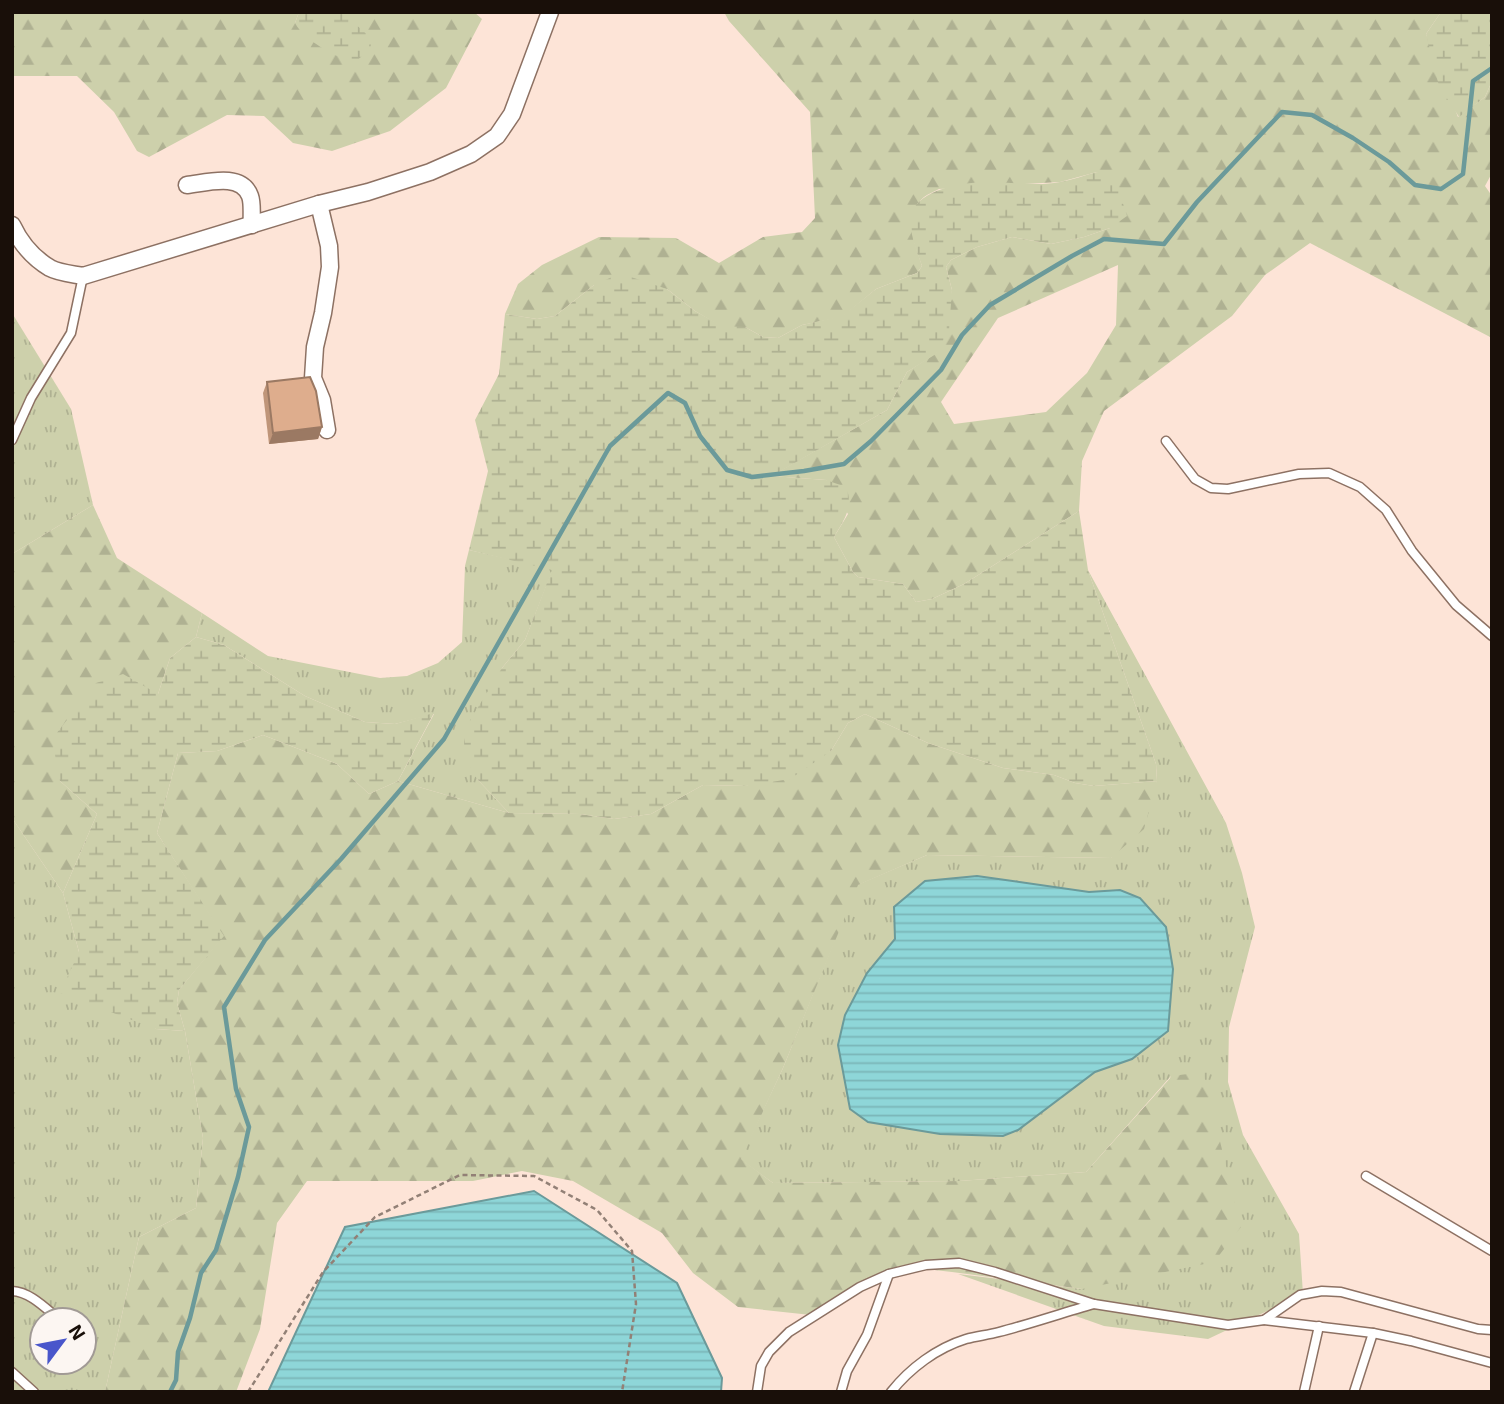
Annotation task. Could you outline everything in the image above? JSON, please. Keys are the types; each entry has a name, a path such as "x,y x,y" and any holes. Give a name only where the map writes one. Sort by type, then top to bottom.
{"street":[{"path":"12,225 19,239 51,269 83,276 430,172 471,154 497,135 512,114 550,12"},
{"path":"187,185 230,180 246,188 251,199 252,225"},
{"path":"319,204 329,246 330,267 315,347 313,378 322,400 327,430"}],"lane":[{"path":"12,440 31,398 71,333 83,276"},
{"path":"1166,441 1195,479 1211,488 1228,489 1300,474 1329,473 1360,487 1386,510 1412,551 1456,605 1492,636"},
{"path":"1366,1176 1492,1251"},
{"path":"757,1392 761,1366 769,1352 789,1332 860,1287 889,1274 926,1265 959,1263 1094,1304 1228,1325 1264,1320 1373,1333 1492,1363"},
{"path":"841,1392 847,1371 867,1335 889,1274"},
{"path":"12,1291 29,1296 42,1306"},
{"path":"1264,1320 1300,1296 1322,1291 1341,1292 1478,1329 1492,1330"},
{"path":"891,1392 916,1366 950,1345 1094,1304"},
{"path":"1304,1392 1319,1326"},
{"path":"1354,1392 1373,1333"},
{"path":"12,1372 34,1392"}],"path":[{"path":"248,1392 323,1272 374,1217 460,1175 534,1176 597,1210 632,1251 636,1304 622,1392"}],"green space":[{"path":"12,12 299,12 295,23 342,12 474,12 482,19 446,88 390,131 332,151 293,143 264,116 227,115 149,157 137,151 114,112 77,76 12,76"},
{"path":"299,12 342,12 372,39 370,49 353,64 337,56 313,42 300,30 295,23"},
{"path":"724,12 1441,12 1426,34 1458,117 1485,97 1492,81 1492,173 1485,186 1492,196 1492,338 1310,243 1265,275 1232,316 1104,411 1082,461 1079,511 964,584 932,599 916,602 903,584 858,577 853,572 834,537 848,514 826,480 771,476 887,410 907,372 936,353 952,290 946,267 951,260 977,247 1012,237 1051,244 1110,228 1097,172 1060,182 939,189 929,194 917,204 913,212 912,230 922,266 917,273 876,289 842,317 802,325 778,338 763,337 745,327 722,327 695,311 667,289 594,285 555,316 537,319 505,314 518,284 542,265 599,237 676,238 719,263 763,237 802,232 815,218 810,112","holes":["1118,265 1116,325 1087,373 1046,412 954,424 941,402 998,318"]},
{"path":"1441,12 1492,12 1492,81 1485,97 1459,117 1439,86 1426,34"},
{"path":"1097,172 1118,188 1127,216 1110,228 1084,237 1051,244 1012,237 977,247 951,260 946,267 952,290 949,330 936,354 907,372 887,410 772,476 826,480 846,487 848,507 834,537 853,572 858,577 903,584 916,602 932,599 964,584 1079,511 1088,570 1156,764 1157,781 1094,786 1075,783 1054,775 1003,768 928,743 865,714 848,723 831,751 790,779 746,786 703,785 651,814 614,819 580,814 509,813 477,779 465,756 464,742 469,722 502,668 525,640 552,570 469,550 488,471 475,420 499,374 505,314 537,319 555,316 594,285 625,275 667,289 695,311 722,326 745,327 763,337 778,338 802,325 842,316 876,289 917,273 922,266 913,240 912,213 923,198 932,193 974,183 1050,183"},
{"path":"12,313 71,409 93,505 12,554"},
{"path":"93,505 117,558 202,613 196,637 170,658 158,694 60,781 97,814 63,893 12,818 12,554"},
{"path":"469,550 553,569 525,640 502,668 477,779 509,813 398,781 434,714 395,724 365,722 305,696 224,645 196,637 202,613 268,656 380,678 407,676 438,663 462,642 465,566"},
{"path":"1088,570 1226,823 1255,927 1229,1027 1228,1082 1243,1135 1299,1234 1303,1294 1208,1339 1104,1326 958,1274 1082,1289 1171,1076 1086,1172 959,1181 773,1183 740,1159 783,1068 857,885 927,855 1111,858 1157,781 1156,764","holes":["1120,890 1132,1059 1095,1072 1018,1130 845,1015 867,973 895,939 1089,892"]},
{"path":"196,637 224,645 305,696 365,722 395,724 434,713 398,781 369,794 337,764 263,735 217,751 178,753 157,833 224,936 179,990 177,1003 185,1031 156,1029 60,993 79,952 63,893 97,814 60,781 52,739 96,683 123,674 158,694 170,658"},
{"path":"865,714 928,743 1003,768 1054,775 1075,783 1094,786 1157,781 1144,829 1111,858 927,855 858,885 783,1068 741,1159 773,1183 959,1181 1086,1172 1172,1076 1203,1072 1241,1227 1214,1262 1082,1289 899,1266 811,1315 738,1307 693,1273 662,1233 573,1181 522,1171 473,1181 307,1181 277,1223 260,1329 236,1392 105,1392 139,1237 196,1208 203,1138 185,1031 177,1003 179,990 223,936 157,833 178,753 217,751 263,735 337,764 369,794 398,781 509,813 580,814 614,819 651,814 703,785 746,786 831,751 848,723"},
{"path":"12,818 63,893 79,952 156,1029 185,1031 203,1138 196,1208 139,1237 105,1392 12,1392"}],"water":[{"path":"977,876 1089,892 1120,890 1140,898 1166,927 1173,969 1168,1031 1132,1059 1095,1072 1018,1130 1003,1136 940,1134 868,1122 850,1109 838,1045 845,1015 867,973 895,939 894,907 925,881"},
{"path":"534,1191 677,1283 722,1378 721,1392 268,1392 345,1227"}],"building":[{"path":"310,377 316,391 322,427 273,433 267,382"}],"waterway":[{"path":"170,1392 176,1380 178,1352 201,1273 216,1250 238,1177 249,1127 236,1089 224,1007 265,940 341,859 444,739 610,446 668,393 685,403 700,436 727,470 752,477 844,464 871,441 941,370 962,335 990,305 1104,239 1164,244 1197,202 1282,112 1312,115 1389,162 1415,185 1441,189 1463,174 1473,81 1492,68"}]}
